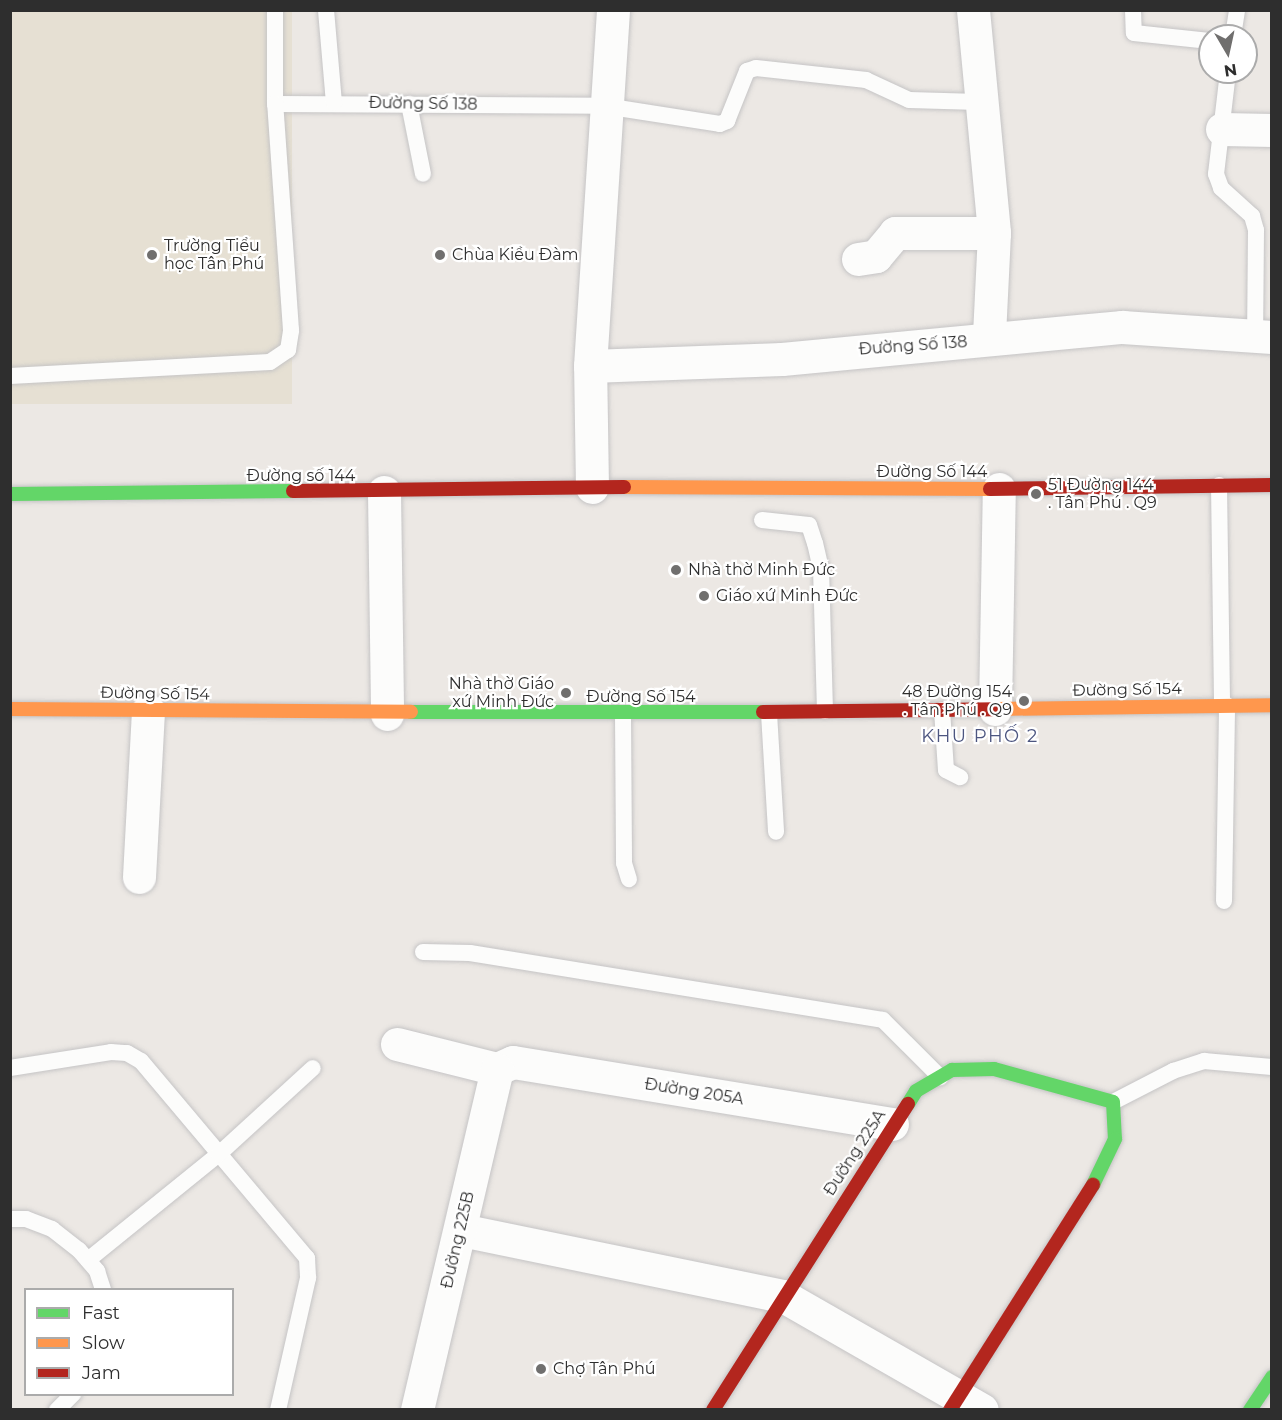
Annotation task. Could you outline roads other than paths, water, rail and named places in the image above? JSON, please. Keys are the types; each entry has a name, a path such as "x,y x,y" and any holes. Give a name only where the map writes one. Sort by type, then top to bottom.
{"main road":[{"name":"Đường Số 144","path":"592,487 999,489 1272,485"},
{"name":"Đường số 144","path":"10,494 384,492 592,487"},
{"name":"Đường Số 154","path":"10,709 387,714 622,714 1272,705"},
{"name":"Đường 225A","path":"712,1410 892,1124 916,1091 952,1070 994,1069 1113,1102"},
{"path":"963,1405 1083,1205 1115,1138 1113,1102"},
{"path":"1250,1410 1272,1377"}],"street":[{"path":"592,487 590,366 613,10"},
{"path":"973,10 994,233 989,338"},
{"path":"1222,129 1272,130"},
{"path":"858,259 876,256 895,233 994,233"},
{"name":"Đường Số 138","path":"590,366 782,359 859,349 964,344 989,338 1122,327 1263,336"},
{"path":"995,710 999,489"},
{"path":"384,492 387,714"},
{"path":"139,877 148,710"},
{"path":"397,1044 497,1069"},
{"name":"Đường 205A","path":"497,1069 513,1062 892,1124"},
{"name":"Đường 225B","path":"417,1410 497,1069"},
{"path":"461,1230 783,1296 963,1405"}],"lane":[{"path":"10,376 270,362 288,350 291,330 275,104 275,10"},
{"path":"326,10 334,103"},
{"path":"1133,10 1134,33 1198,40"},
{"name":"Đường Số 138","path":"275,104 605,106 720,124 727,121 747,71 756,68 866,80 909,100 980,102"},
{"path":"1226,84 1216,174 1221,188 1252,216 1256,230 1263,336"},
{"path":"410,104 423,174"},
{"path":"1219,485 1224,705 1224,900"},
{"path":"762,520 809,525 815,543 821,568 825,711"},
{"path":"942,710 946,770 960,777"},
{"path":"770,713 776,832"},
{"path":"622,714 624,862 629,879"},
{"path":"423,952 470,953 883,1020 940,1077"},
{"path":"10,1068 127,1053 141,1061 307,1258 308,1278 278,1410"},
{"path":"1113,1102 1173,1071 1204,1061 1272,1067"},
{"path":"88,1260 219,1154 313,1068"},
{"path":"10,1219 26,1219 52,1229 88,1260 102,1288"},
{"path":"57,1410 72,1396"}],"place":[{"name":"Trường Tiểu học Tân Phú","path":"152,255"},
{"name":"Chùa Kiều Đàm","path":"440,255"},
{"name":"51 Đường 144 . Tân Phú . Q9","path":"1036,494"},
{"name":"Nhà thờ Minh Đức","path":"676,570"},
{"name":"Giáo xứ Minh Đức","path":"704,596"},
{"name":"Nhà thờ Giáo xứ Minh Đức","path":"566,693"},
{"name":"48 Đường 154 . Tân Phú . Q9","path":"1024,701"},
{"name":"Chợ Tân Phú","path":"541,1369"}],"district":[{"name":"KHU PHỐ 2","path":"980,736"}]}
